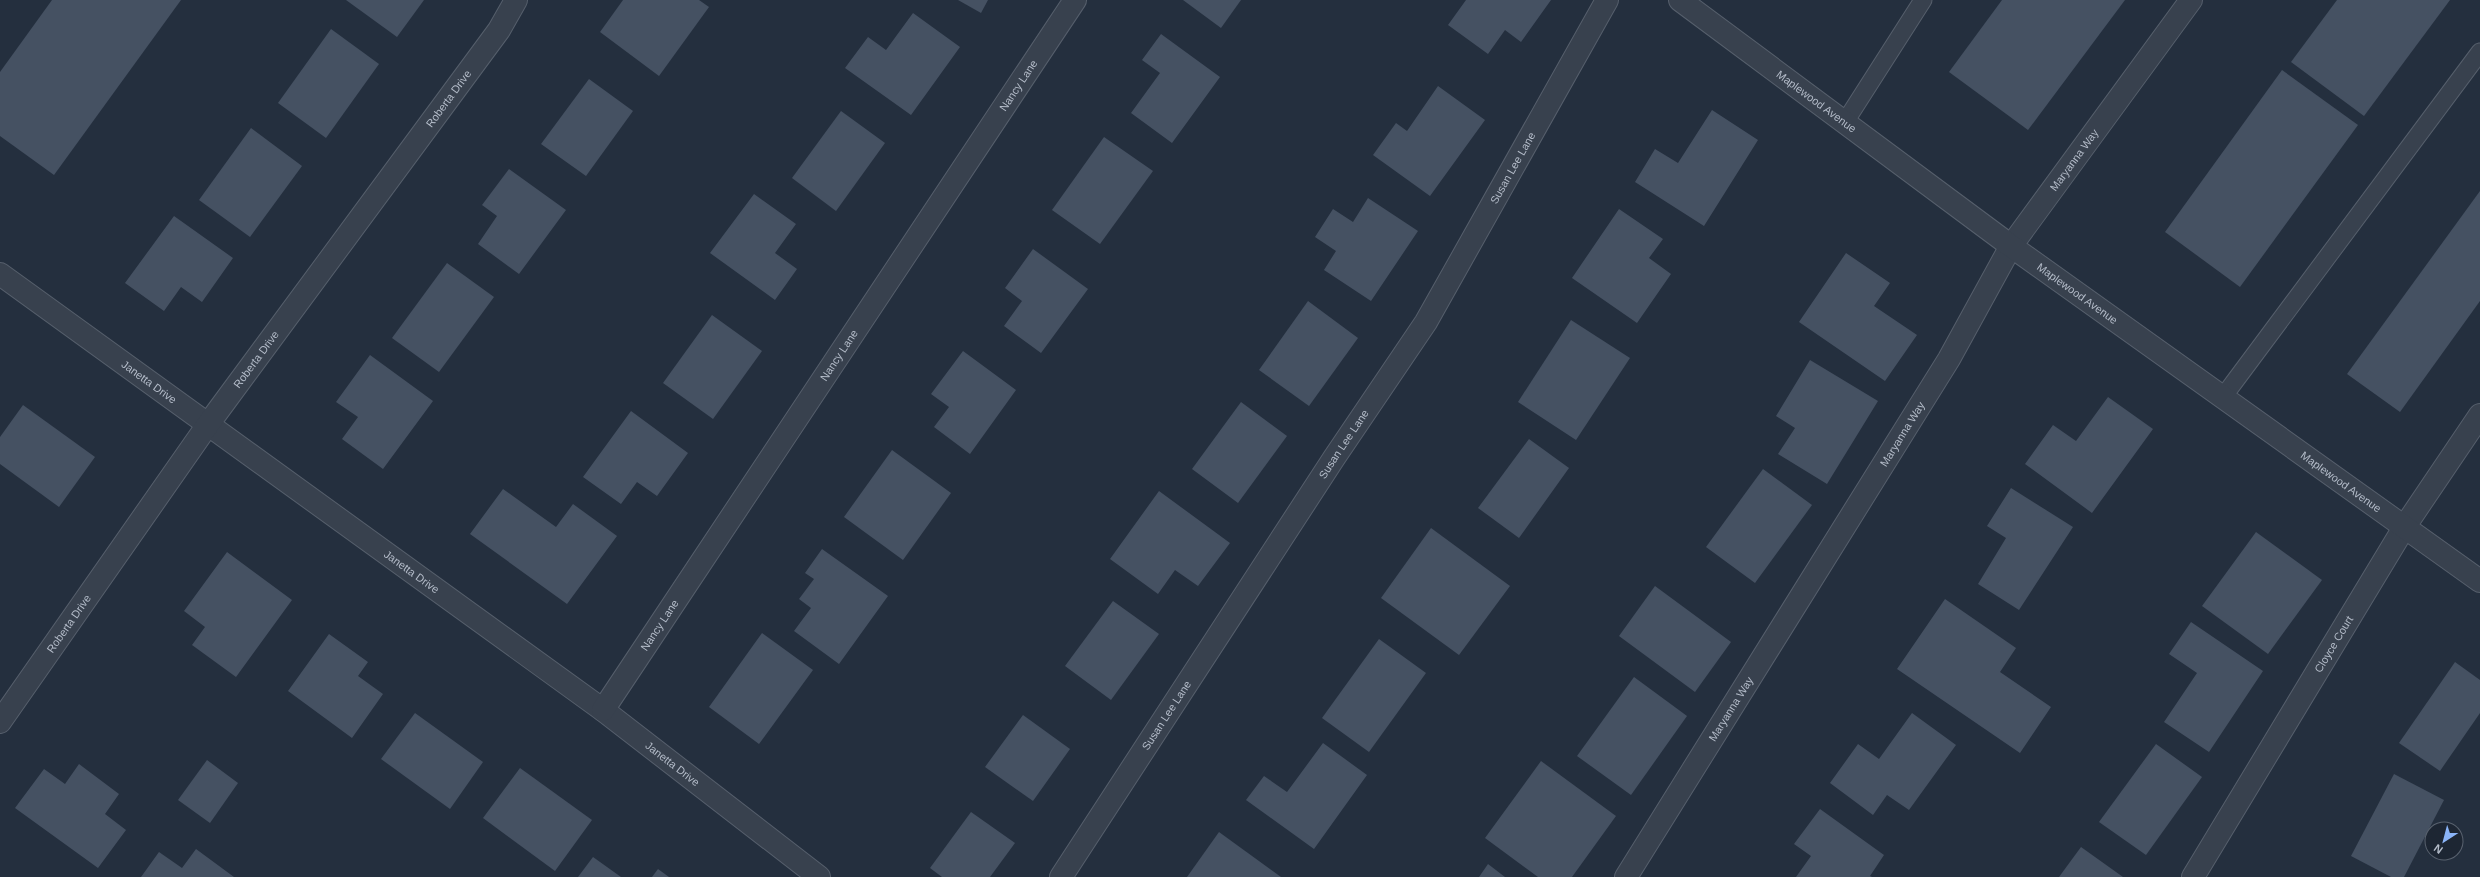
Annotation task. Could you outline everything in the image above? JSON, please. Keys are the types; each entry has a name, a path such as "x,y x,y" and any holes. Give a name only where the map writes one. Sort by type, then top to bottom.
{"street":[{"name":"Roberta Drive","path":"0,722 209,423 499,30 516,0"},
{"name":"Nancy Lane","path":"603,710 1075,0"},
{"name":"Susan Lee Lane","path":"1061,877 1334,458 1426,322 1607,0"},
{"name":"Maplewood Avenue","path":"1680,0 2011,246 2480,581"},
{"name":"Maryanna Way","path":"1626,877 1949,358 2011,246 2191,0"},
{"name":"Janetta Drive","path":"0,274 209,423 603,710 819,877"},
{"name":"Cloyce Court","path":"2193,877 2405,526 2480,415"}],"lane":[{"path":"1844,122 1923,0"},
{"path":"2223,397 2480,52"}],"building":[{"path":"52,0 181,0 54,175 0,136 0,72"},
{"path":"346,0 424,0 397,37"},
{"path":"623,0 699,0 709,7 659,76 600,32"},
{"path":"958,0 988,0 981,13"},
{"path":"1183,0 1241,0 1221,28"},
{"path":"1466,0 1551,0 1521,42 1505,30 1488,54 1448,25"},
{"path":"2002,0 2125,0 2028,130 1949,72"},
{"path":"2337,0 2450,0 2364,116 2291,62"},
{"path":"913,13 960,47 911,115 845,68 868,37 886,50"},
{"path":"331,29 379,64 326,138 278,103"},
{"path":"1161,34 1220,77 1172,143 1131,113 1160,73 1142,60"},
{"path":"2282,70 2358,125 2240,287 2165,232"},
{"path":"589,79 633,111 586,176 541,144"},
{"path":"1438,86 1485,120 1430,196 1373,155 1396,123 1407,131"},
{"path":"1712,110 1758,140 1704,226 1635,182 1655,149 1678,163"},
{"path":"841,111 885,143 836,211 792,178"},
{"path":"251,128 302,166 250,237 199,200"},
{"path":"1104,137 1153,171 1100,244 1052,210"},
{"path":"509,169 566,210 519,274 478,244 497,216 482,205"},
{"path":"2480,191 2480,301 2400,412 2347,374"},
{"path":"754,194 796,224 775,253 797,269 775,300 710,253"},
{"path":"1368,198 1418,231 1371,301 1324,270 1336,251 1315,237 1333,209 1353,222"},
{"path":"1619,209 1663,239 1649,258 1671,274 1637,323 1572,278"},
{"path":"174,216 233,258 202,302 181,287 164,311 125,283"},
{"path":"1033,249 1088,289 1041,353 1004,326 1022,301 1005,288"},
{"path":"1846,253 1890,283 1874,306 1917,335 1885,381 1799,322"},
{"path":"447,263 494,297 439,372 392,338"},
{"path":"1308,301 1358,338 1309,406 1259,370"},
{"path":"712,315 762,351 713,419 663,383"},
{"path":"1571,320 1630,358 1576,440 1518,402"},
{"path":"963,351 1016,390 970,454 934,427 949,407 931,394"},
{"path":"370,355 433,401 383,469 342,439 358,417 336,402"},
{"path":"1810,360 1878,401 1827,484 1778,454 1795,428 1776,416"},
{"path":"2108,397 2153,429 2092,513 2025,464 2053,425 2076,441"},
{"path":"1241,402 1287,436 1238,503 1192,469"},
{"path":"23,405 95,457 59,507 0,464 0,437"},
{"path":"631,411 688,453 657,496 637,482 621,504 583,477"},
{"path":"1529,439 1569,468 1519,538 1478,508"},
{"path":"892,450 951,493 903,560 844,517"},
{"path":"1763,469 1812,505 1755,583 1706,547"},
{"path":"2011,488 2073,527 2019,610 1978,584 2006,538 1987,526"},
{"path":"503,489 556,527 573,504 617,536 567,604 470,534"},
{"path":"1159,491 1230,543 1198,586 1175,570 1158,594 1110,559"},
{"path":"1431,528 1510,586 1459,655 1381,598"},
{"path":"2256,532 2322,580 2268,654 2202,606"},
{"path":"822,549 888,596 839,664 794,631 811,608 799,599 814,579 805,573"},
{"path":"227,552 292,600 236,677 192,645 205,627 184,611"},
{"path":"1655,586 1731,642 1695,692 1619,636"},
{"path":"1945,599 2016,648 2000,672 2051,707 2020,753 1897,669"},
{"path":"1113,601 1159,634 1111,700 1065,666"},
{"path":"2191,622 2263,671 2209,752 2164,722 2197,673 2169,654"},
{"path":"762,633 813,670 759,744 709,707"},
{"path":"329,634 368,662 358,676 383,694 352,738 288,691"},
{"path":"1379,639 1426,673 1369,752 1322,718"},
{"path":"2455,662 2480,680 2480,713 2440,771 2399,743"},
{"path":"1634,677 1687,716 1631,795 1577,756"},
{"path":"415,713 483,762 450,809 381,759"},
{"path":"1912,713 1956,745 1909,810 1887,795 1873,815 1830,783 1858,744 1879,759"},
{"path":"1023,715 1070,749 1033,801 985,767"},
{"path":"1323,743 1367,775 1314,849 1246,800 1264,776 1287,792"},
{"path":"2156,744 2202,777 2146,855 2099,822"},
{"path":"207,760 238,783 210,823 178,800"},
{"path":"1541,761 1616,816 1572,877 1538,877 1485,838"},
{"path":"79,764 119,794 105,814 126,830 98,868 15,808 44,769 65,784"},
{"path":"520,768 592,820 555,871 483,818"},
{"path":"2394,774 2444,800 2433,821 2424,821 2424,838 2404,877 2391,877 2351,856"},
{"path":"1820,809 1884,855 1870,876 1872,877 1796,877 1811,856 1794,844"},
{"path":"971,812 1015,843 990,877 942,877 930,868"},
{"path":"1219,832 1281,877 1187,877"},
{"path":"2081,847 2123,877 2059,877"},
{"path":"196,849 234,877 141,877 159,852 182,868"},
{"path":"593,857 621,877 578,877"},
{"path":"1488,864 1505,877 1479,877"},
{"path":"658,869 669,877 652,877"}]}
